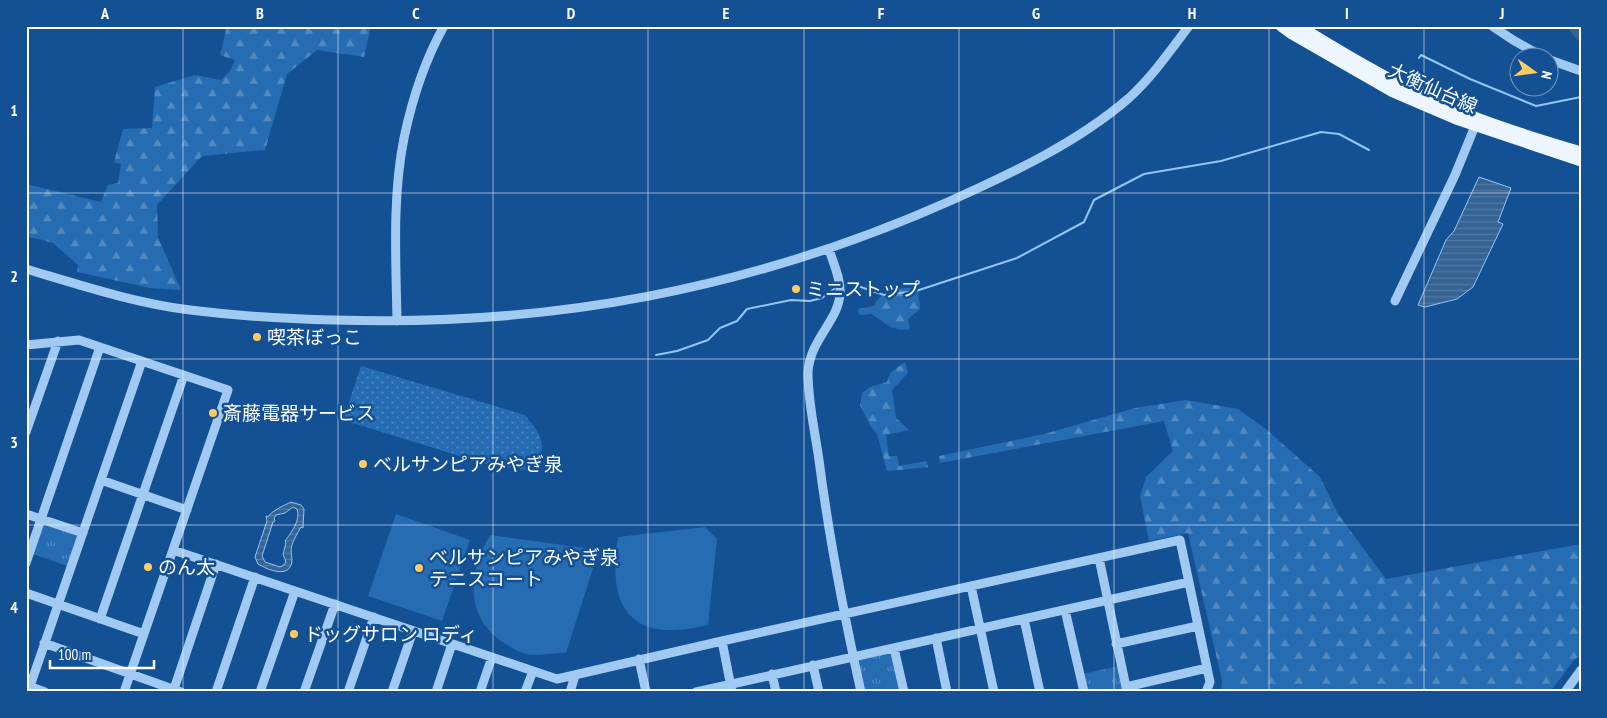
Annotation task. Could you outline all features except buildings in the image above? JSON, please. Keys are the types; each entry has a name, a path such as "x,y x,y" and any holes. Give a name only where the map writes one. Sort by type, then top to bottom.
{"main road":[{"name":"大衡仙台線","path":"1281,26 1300,39 1393,92 1475,126 1581,161"},
{"name":"大衡仙台線","path":"1299,26 1389,79 1438,102 1581,152"}],"street":[{"path":"396,321 397,196 404,137 426,65 444,26"},
{"path":"26,269 124,298 187,310 266,318 396,321 471,320 623,302 693,288 829,249 913,218 986,185 1087,130 1116,108 1141,86 1189,26"},
{"path":"1492,26 1527,48"},
{"path":"1560,64 1581,71"},
{"path":"1395,301 1455,175 1475,126"},
{"path":"829,249 840,293 838,304 812,350 808,374 826,513 862,692"},
{"path":"26,345 79,340 228,390 124,692"},
{"path":"26,432 58,341"},
{"path":"26,563 100,347"},
{"path":"44,692 28,688 142,361"},
{"path":"100,619 184,375"},
{"path":"101,480 187,510"},
{"path":"26,514 83,533"},
{"path":"173,550 557,679 1180,540 1210,682 1206,692"},
{"path":"1099,558 1126,689 1207,668"},
{"path":"44,643 177,690 216,564"},
{"path":"216,692 255,577"},
{"path":"696,692 731,688 772,674 1189,582"},
{"path":"971,586 994,692"},
{"path":"260,692 295,591"},
{"path":"26,593 144,634"},
{"path":"304,692 335,604"},
{"path":"1065,610 1084,692"},
{"path":"348,692 374,617"},
{"path":"1024,619 1040,692"},
{"path":"1116,644 1198,626"},
{"path":"392,692 413,630"},
{"path":"936,638 947,692"},
{"path":"722,641 731,688"},
{"path":"436,692 452,644"},
{"path":"894,648 904,692"},
{"path":"480,692 492,658"},
{"path":"639,660 646,692"},
{"path":"814,665 819,692"},
{"path":"1565,692 1581,670"},
{"path":"526,692 533,671"},
{"path":"772,674 776,692"},
{"path":"570,692 575,676"}],"green space":[{"path":"227,26 371,26 364,57 317,50 287,74 265,150 202,156 157,205 158,237 181,290 150,288 77,272 78,265 53,243 26,236 26,184 101,202 108,185 118,183 121,164 114,162 123,129 152,128 155,87 195,75 221,80 230,71 235,60 220,55"},
{"path":"904,288 918,288 920,309 908,319 910,329 894,328 872,314 859,315 858,309 874,306 879,298 891,291"},
{"path":"905,362 908,373 892,390 896,418 909,430 886,435 889,456 897,456 899,466 926,461 928,467 887,471 877,434 871,427 860,405 862,393 870,387 887,382 890,373"},
{"path":"361,366 525,415 541,439 542,445 538,468 533,471 489,465 343,420"},
{"path":"1186,400 1238,409 1267,430 1320,477 1338,514 1386,579 1581,544 1581,656 1575,659 1550,692 1221,692 1222,681 1188,533 1149,541 1140,496 1146,477 1173,451 1164,421 940,463 939,456 1044,434 1135,408"},
{"name":"ベルサンピアみやぎ泉 テニスコート","path":"396,514 470,540 442,621 368,596"},
{"path":"44,524 77,536 67,566 34,554"},
{"path":"705,527 717,539 708,625 682,630 661,630 643,625 630,616 621,602 616,584 615,563 618,537"},
{"path":"490,535 585,548 595,562 566,653 532,655 521,652 504,643 491,632 482,620 476,607 474,578 483,549"},
{"path":"889,652 893,654 901,692 864,692 859,660"},
{"path":"1118,666 1123,692 1087,692 1083,674"}],"shaded area":[{"path":"1479,177 1511,188 1498,222 1503,224 1473,287 1457,299 1425,307 1418,305 1446,240 1454,231"},
{"path":"291,502 301,505 304,509 303,528 301,527 292,545 290,567 283,571 267,569 258,564 255,557 267,521 266,516 268,517 275,510","holes":["293,507 297,509 297,522 285,541 283,554 286,562 280,567 265,562 262,556 273,522 275,521 274,518 276,515 285,513"]}],"waterway":[{"path":"1574,26 1581,35"},
{"path":"1419,58 1421,55 1470,79 1536,106 1581,97"},
{"path":"846,285 849,283 884,295 916,291 1017,258 1084,222 1094,200 1144,174 1221,161 1321,132 1339,134 1369,150"},
{"path":"656,355 677,351 708,340 720,328 737,321 747,309 791,300 810,301 822,298 834,289"}],"place":[{"name":"ミニストップ","path":"796,289"},
{"name":"喫茶ぼっこ","path":"257,337"},
{"name":"斎藤電器サービス","path":"213,413"},
{"name":"ベルサンピアみやぎ泉","path":"363,464"},
{"name":"のん太","path":"148,567"},
{"name":"ベルサンピアみやぎ泉 テニスコート","path":"419,568"},
{"name":"ドッグサロン ロディ","path":"294,634"}]}
